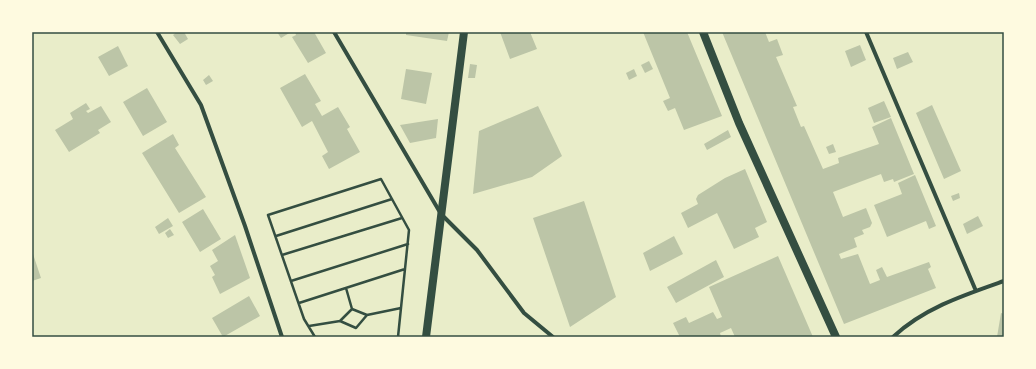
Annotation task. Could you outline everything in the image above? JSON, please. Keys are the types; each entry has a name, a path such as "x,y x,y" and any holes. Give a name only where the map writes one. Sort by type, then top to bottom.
{"main road":[{"path":"426,337 464,32"},
{"path":"703,32 739,124 836,337"}],"street":[{"path":"157,32 201,106 245,226 282,337"},
{"path":"334,32 441,214 477,250 524,313 553,337"},
{"path":"866,32 976,291"},
{"path":"893,337 905,326 932,309 1004,281"}],"path":[{"path":"314,337 299,303 268,214 381,179 409,230 398,337"},
{"path":"276,236 392,199"},
{"path":"282,255 402,218"},
{"path":"291,281 408,244"},
{"path":"299,303 405,269"},
{"path":"346,288 352,309"},
{"path":"352,309 367,315 401,308"},
{"path":"340,321 352,309"},
{"path":"308,326 340,321 356,328 367,315"}],"building":[{"path":"177,32 184,32 188,39 180,44 173,35"},
{"path":"277,32 291,32 281,38"},
{"path":"295,32 314,32 326,53 308,63 292,37 296,35"},
{"path":"406,32 449,32 447,41 406,35"},
{"path":"500,32 530,32 537,49 510,59"},
{"path":"643,32 687,32 722,116 684,130 675,108 668,111 663,101 670,98"},
{"path":"722,32 765,32 769,42 777,39 783,55 776,57 797,106 793,107 801,127 804,126 823,169 839,163 838,158 879,144 872,127 891,118 914,174 894,182 893,179 884,182 881,174 833,192 843,217 866,208 872,223 870,227 862,230 864,234 854,238 857,247 839,254 841,259 858,254 870,284 880,280 876,270 882,267 887,277 929,262 931,267 928,269 936,288 844,324"},
{"path":"860,45 866,60 851,67 845,51"},
{"path":"118,46 128,66 109,76 98,57"},
{"path":"908,52 913,62 897,69 893,58"},
{"path":"649,61 653,69 645,73 641,65"},
{"path":"470,64 477,65 475,78 468,78"},
{"path":"406,69 432,73 426,104 401,99"},
{"path":"634,69 637,76 629,80 626,73"},
{"path":"305,74 321,101 315,104 322,116 338,107 350,127 347,129 360,152 329,169 322,156 328,152 312,121 302,127 280,88"},
{"path":"209,75 213,81 206,85 203,80"},
{"path":"147,88 167,122 143,136 123,102"},
{"path":"884,101 891,117 874,123 868,108"},
{"path":"86,103 90,109 86,111 88,113 101,106 111,122 98,130 100,133 69,152 55,130 73,119 70,113"},
{"path":"932,105 961,171 944,179 916,113"},
{"path":"538,106 562,156 532,177 473,194 479,131"},
{"path":"438,119 436,138 410,143 400,125"},
{"path":"728,130 731,137 707,150 704,144"},
{"path":"173,134 179,145 175,148 206,197 179,213 142,153"},
{"path":"833,144 836,152 829,154 826,147"},
{"path":"745,169 767,222 755,228 759,237 734,249 717,213 688,228 681,213 698,204 696,199 698,195 725,178"},
{"path":"915,175 936,226 929,229 926,221 887,237 874,205 902,194 898,183"},
{"path":"959,193 960,198 953,201 951,196"},
{"path":"584,201 616,297 570,327 533,218"},
{"path":"203,209 221,239 200,252 182,222"},
{"path":"978,216 983,226 967,234 963,224"},
{"path":"168,218 173,226 159,234 155,227"},
{"path":"170,229 174,235 168,238 165,233"},
{"path":"235,235 250,278 220,294 212,277 215,275 210,266 218,261 212,250"},
{"path":"674,236 683,254 650,271 643,253"},
{"path":"32,251 41,278 32,281"},
{"path":"778,256 813,337 735,337 731,328 720,333 721,337 680,337 673,323 686,317 689,323 713,312 717,319 722,317 709,287"},
{"path":"716,260 724,277 676,303 667,287"},
{"path":"249,296 260,316 223,337 212,318"},
{"path":"1001,313 1004,314 1004,337 997,337"}]}
